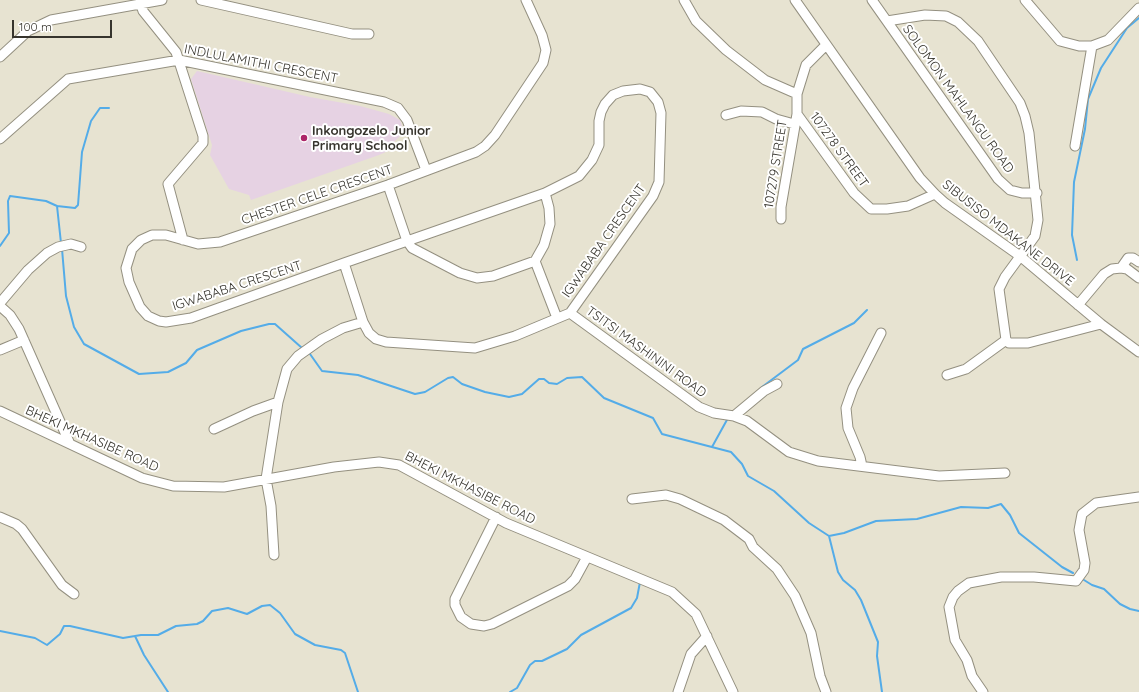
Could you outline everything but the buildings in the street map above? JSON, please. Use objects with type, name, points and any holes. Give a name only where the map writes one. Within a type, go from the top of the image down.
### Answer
[{"type":"street","points":[[0,57],[28,31],[39,24],[125,3],[141,5],[162,0]]},
{"type":"street","points":[[201,0],[352,34],[368,34]]},
{"type":"street","name":"CHESTER CELE CRESCENT","points":[[183,240],[198,244],[220,242],[388,185],[476,152],[485,146],[495,135],[543,63],[546,50],[542,35],[526,0]]},
{"type":"street","points":[[684,0],[696,22],[726,50],[764,80],[797,94]]},
{"type":"street","name":"SIBUSISO MDAKANE DRIVE","points":[[794,0],[920,178],[935,194],[1019,257],[1101,324],[1139,352]]},
{"type":"street","name":"SOLOMON MAHLANGU ROAD","points":[[872,0],[998,179],[1010,190],[1022,193],[1036,193]]},
{"type":"street","points":[[1025,0],[1060,41],[1070,45],[1092,46],[1108,40],[1139,8]]},
{"type":"street","points":[[141,5],[143,11],[171,45],[179,60],[201,126],[203,143],[168,184],[183,240]]},
{"type":"street","points":[[887,21],[925,15],[946,16],[962,24],[972,34],[1023,109],[1029,133],[1036,193],[1037,228],[1035,236],[1000,284],[999,289],[1006,340]]},
{"type":"street","name":"107278 STREET","points":[[826,45],[806,65],[797,94],[797,114],[854,193],[871,209],[887,209],[908,206],[935,194]]},
{"type":"street","points":[[1075,146],[1092,46]]},
{"type":"street","name":"INDLULAMITHI CRESCENT","points":[[0,139],[68,79],[179,60],[388,103],[398,108],[407,120],[426,170]]},
{"type":"street","name":"IGWABABA CRESCENT","points":[[183,240],[166,235],[152,236],[135,244],[129,254],[126,274],[140,307],[148,316],[159,321],[176,321],[191,318],[344,263],[545,194],[579,176],[592,160],[599,145],[599,121],[601,112],[608,100],[623,91],[631,89],[645,90],[655,96],[661,113],[659,182],[653,196],[570,313],[531,331],[493,344],[475,348],[386,342],[376,339],[369,333],[363,322],[344,263]]},
{"type":"street","points":[[726,115],[741,112],[762,112],[776,119],[794,124]]},
{"type":"street","name":"107279 STREET","points":[[781,219],[782,194],[797,114]]},
{"type":"street","points":[[388,185],[407,241],[418,252],[460,272],[477,278],[493,276],[535,261],[544,245],[550,224],[549,208],[545,194]]},
{"type":"street","points":[[0,303],[28,270],[47,253],[58,247],[71,244],[81,247]]},
{"type":"street","points":[[1121,268],[1128,258],[1134,258],[1139,262]]},
{"type":"street","points":[[535,261],[557,318]]},
{"type":"street","points":[[1078,305],[1104,274],[1112,269],[1121,268],[1139,278]]},
{"type":"street","points":[[0,306],[14,320],[70,444]]},
{"type":"street","name":"TSITSI MASHININI ROAD","points":[[570,313],[699,407],[714,413],[734,416],[759,428],[789,452],[818,461],[939,476],[1005,473]]},
{"type":"street","points":[[274,555],[271,506],[266,479],[278,402],[287,369],[295,360],[332,333],[363,322]]},
{"type":"street","points":[[1006,340],[1009,343],[1028,342],[1101,324]]},
{"type":"street","points":[[862,466],[860,457],[848,428],[846,408],[853,388],[881,333]]},
{"type":"street","points":[[0,350],[24,340]]},
{"type":"street","points":[[946,375],[966,369],[1006,340]]},
{"type":"street","points":[[734,416],[764,391],[777,384]]},
{"type":"street","points":[[214,428],[252,411],[278,402]]},
{"type":"street","name":"BHEKI MKHASIBE ROAD","points":[[0,411],[142,478],[159,484],[224,488],[334,467],[378,462],[409,469],[496,517],[672,592],[696,614],[734,692]]},
{"type":"street","points":[[632,499],[666,495],[680,499],[724,520],[749,539],[753,548],[777,569],[795,596],[811,633],[820,676],[826,692]]},
{"type":"street","points":[[983,692],[972,676],[967,660],[956,640],[950,607],[953,596],[969,583],[1001,577],[1034,577],[1076,581],[1084,570],[1085,564],[1079,530],[1082,514],[1090,507],[1103,501],[1139,497]]},
{"type":"street","points":[[0,517],[16,524],[22,529],[62,585],[74,594]]},
{"type":"street","points":[[496,517],[471,563],[454,599],[455,605],[461,617],[470,624],[484,626],[492,624],[568,586],[575,579],[587,557]]},
{"type":"street","points":[[678,692],[691,654],[707,636]]},
{"type":"shaded area","name":"Inkongozelo Junior Primary School","points":[[197,71],[310,97],[360,106],[389,114],[400,120],[404,132],[392,144],[388,151],[379,155],[251,200],[249,195],[229,189],[210,155],[212,145],[191,79]]},
{"type":"waterway","points":[[1077,260],[1072,235],[1074,182],[1085,129],[1088,99],[1101,68],[1127,28],[1139,18]]},
{"type":"waterway","points":[[57,206],[75,208],[78,205],[82,152],[91,121],[100,108],[109,108]]},
{"type":"waterway","points":[[0,246],[9,233],[8,201],[10,196],[46,201],[57,206],[61,243]]},
{"type":"waterway","points":[[62,249],[66,296],[74,327],[84,344],[139,374],[168,372],[186,363],[197,350],[241,331],[269,324],[275,324],[302,348]]},
{"type":"waterway","points":[[762,387],[798,360],[803,349],[854,323],[867,310]]},
{"type":"waterway","points":[[310,354],[322,371],[358,375],[415,394],[425,392],[448,378],[453,377],[462,384],[485,392],[509,397],[522,394],[539,379],[544,379],[549,383],[557,384],[567,378],[582,377],[604,398],[653,418],[662,434],[731,452],[742,464],[748,476],[774,491],[809,523],[829,536],[838,572],[843,580],[855,590],[861,600],[878,642],[877,656],[882,692]]},
{"type":"waterway","points":[[712,447],[728,418]]},
{"type":"waterway","points":[[829,536],[844,533],[876,521],[917,519],[961,507],[988,508],[1001,504],[1010,515],[1019,533],[1062,567],[1073,573]]},
{"type":"waterway","points":[[1084,580],[1092,585],[1104,589],[1120,604],[1130,609],[1139,611]]},
{"type":"waterway","points":[[510,692],[517,688],[530,665],[535,661],[542,661],[567,649],[581,635],[631,608],[637,598],[640,582]]},
{"type":"waterway","points":[[0,631],[35,638],[47,645],[60,634],[64,626],[123,638],[141,635],[158,635],[176,626],[197,624],[203,621],[212,611],[228,608],[247,614],[262,606],[270,605],[280,613],[295,634],[315,645],[341,650],[345,653],[358,692]]},
{"type":"waterway","points":[[135,636],[144,655],[168,692]]},
{"type":"place","name":"Inkongozelo Junior Primary School","points":[[304,138]]}]
